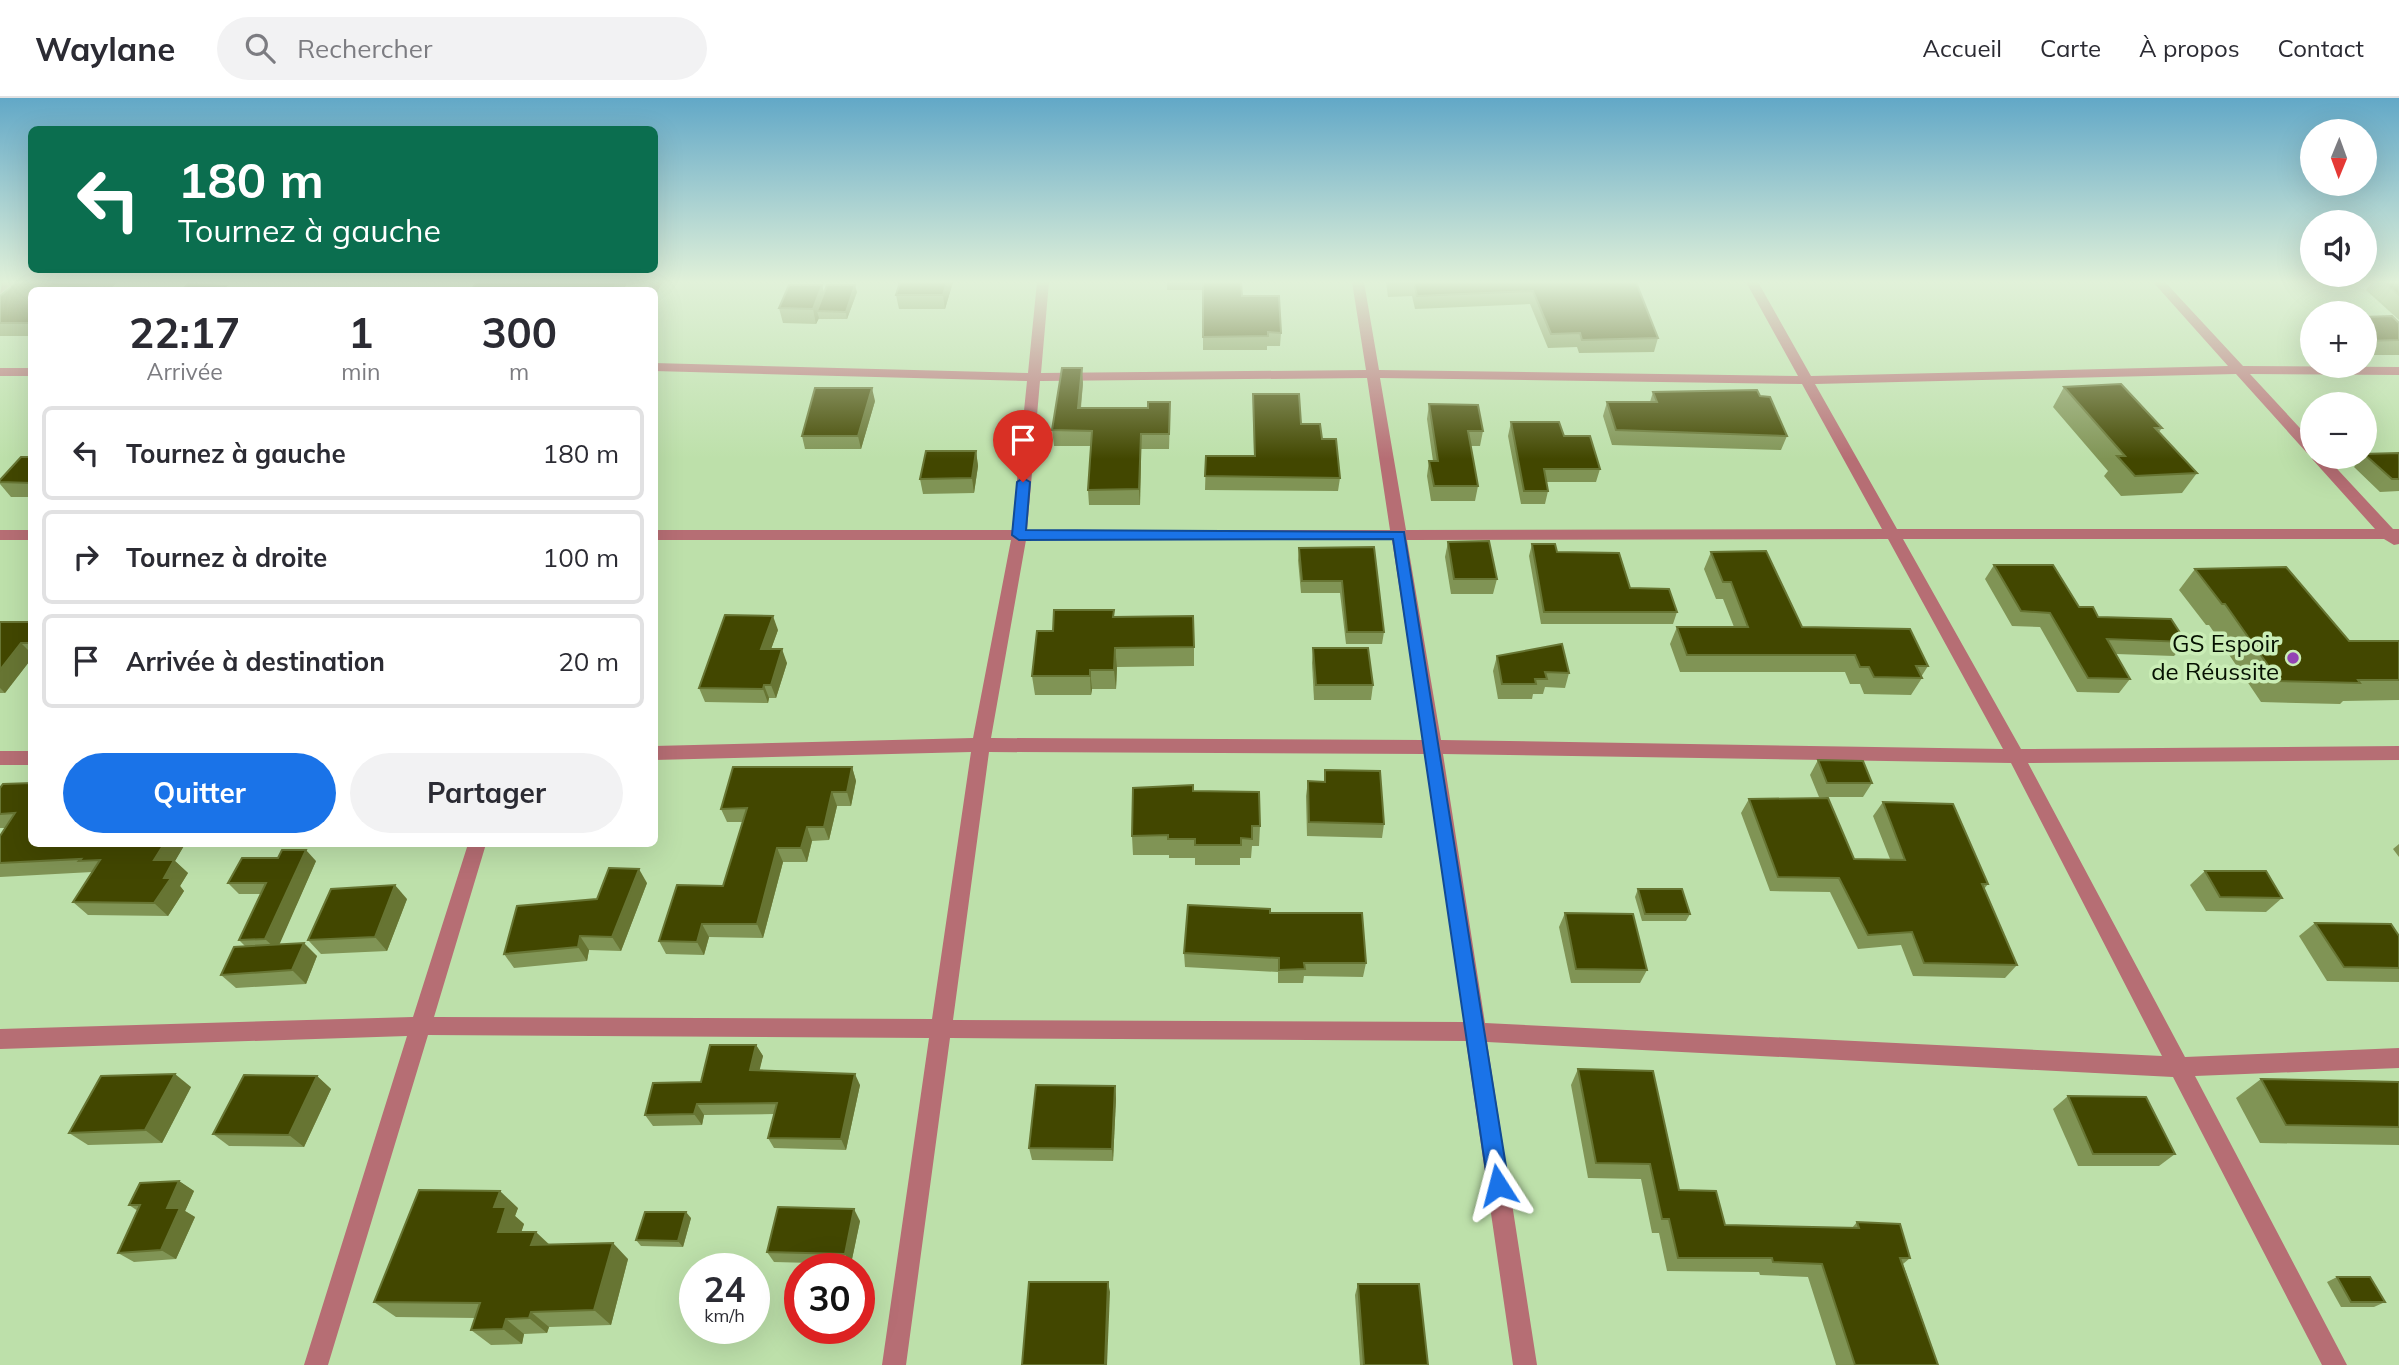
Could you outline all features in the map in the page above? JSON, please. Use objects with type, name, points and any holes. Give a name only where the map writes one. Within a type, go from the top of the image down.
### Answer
[{"type":"street","points":[[894,1365],[939,1028],[981,745],[1019,535],[1036,341]]},
{"type":"street","points":[[1367,341],[1433,747],[1525,1365]]},
{"type":"street","points":[[1784,341],[2016,756],[2334,1365]]},
{"type":"street","points":[[2213,341],[2300,437]]},
{"type":"street","points":[[658,367],[1032,377],[1372,374],[1805,380],[2239,370],[2399,370]]},
{"type":"street","points":[[0,372],[28,372]]},
{"type":"street","points":[[2330,469],[2396,538]]},
{"type":"street","points":[[658,535],[1891,534],[2396,538]]},
{"type":"street","points":[[0,535],[28,535]]},
{"type":"street","points":[[658,753],[981,745],[1433,747],[2016,756],[2399,753]]},
{"type":"street","points":[[0,758],[28,758]]},
{"type":"street","points":[[316,1365],[476,847]]},
{"type":"street","points":[[0,1039],[422,1026],[1475,1032],[2177,1067],[2399,1058]]},
{"type":"building","points":[[1062,368],[1082,368],[1078,408],[1148,408],[1148,402],[1170,402],[1169,434],[1141,434],[1139,489],[1088,490],[1092,431],[1052,430]]},
{"type":"building","points":[[2121,384],[2162,428],[2155,428],[2197,473],[2135,476],[2117,456],[2125,456],[2064,387]]},
{"type":"building","points":[[815,388],[872,388],[858,436],[802,436]]},
{"type":"building","points":[[1757,390],[1760,396],[1770,397],[1787,436],[1616,430],[1607,402],[1657,402],[1653,392]]},
{"type":"building","points":[[1253,394],[1299,394],[1301,424],[1320,424],[1322,439],[1336,439],[1340,478],[1205,476],[1206,456],[1255,456]]},
{"type":"building","points":[[1429,404],[1478,405],[1483,431],[1468,431],[1478,486],[1434,486],[1429,461],[1438,461]]},
{"type":"building","points":[[1511,422],[1559,422],[1564,436],[1590,436],[1600,469],[1544,469],[1548,491],[1524,491]]},
{"type":"building","points":[[926,451],[976,451],[972,478],[920,479]]},
{"type":"building","points":[[2399,453],[2399,479],[2392,479],[2377,466],[2377,454]]},
{"type":"building","points":[[21,457],[28,457],[28,483],[0,480]]},
{"type":"building","points":[[1489,541],[1497,579],[1454,579],[1448,542]]},
{"type":"building","points":[[1532,544],[1555,544],[1557,552],[1619,553],[1630,588],[1669,589],[1677,612],[1544,612]]},
{"type":"building","points":[[1374,547],[1384,632],[1347,632],[1342,581],[1302,581],[1299,548]]},
{"type":"building","points":[[1766,551],[1802,627],[1910,629],[1928,666],[1916,666],[1922,678],[1874,677],[1869,667],[1860,667],[1855,655],[1687,655],[1677,627],[1748,627],[1731,582],[1723,582],[1711,552]]},
{"type":"building","points":[[1994,565],[2053,565],[2079,607],[2093,607],[2098,617],[2171,619],[2186,642],[2107,639],[2130,679],[2088,678],[2050,613],[2021,611]]},
{"type":"building","points":[[2286,567],[2349,641],[2399,641],[2399,680],[2358,680],[2360,683],[2279,681],[2225,604],[2222,604],[2195,569]]},
{"type":"building","points":[[1054,610],[1114,610],[1113,617],[1193,616],[1194,647],[1115,648],[1114,670],[1090,670],[1090,676],[1032,676],[1037,631],[1053,631]]},
{"type":"building","points":[[725,615],[773,616],[761,649],[782,649],[771,685],[764,685],[763,689],[699,688]]},
{"type":"building","points":[[0,622],[28,622],[28,643],[21,643],[0,670]]},
{"type":"building","points":[[1562,644],[1569,673],[1545,672],[1547,679],[1535,679],[1536,684],[1502,684],[1497,656]]},
{"type":"building","points":[[1313,648],[1368,648],[1373,685],[1316,685]]},
{"type":"building","points":[[1818,760],[1863,761],[1872,783],[1827,783]]},
{"type":"building","points":[[733,767],[852,767],[847,792],[832,792],[824,827],[807,827],[801,848],[777,848],[757,924],[702,924],[697,942],[659,941],[677,885],[723,886],[747,808],[721,809]]},
{"type":"building","points":[[1325,770],[1380,771],[1384,824],[1309,822],[1308,781],[1325,782]]},
{"type":"building","points":[[28,783],[28,847],[162,847],[154,860],[174,860],[164,878],[171,878],[154,903],[73,902],[100,860],[0,863],[0,836],[15,813],[0,814],[0,788],[3,784]]},
{"type":"building","points":[[1193,785],[1193,791],[1259,792],[1260,826],[1252,826],[1252,839],[1241,838],[1241,845],[1195,845],[1195,839],[1168,839],[1168,835],[1132,836],[1133,788]]},
{"type":"building","points":[[1828,798],[1854,859],[1905,860],[1883,802],[1953,804],[1988,884],[1982,884],[2017,965],[1924,963],[1912,932],[1868,935],[1839,878],[1778,877],[1749,799]]},
{"type":"building","points":[[282,850],[306,850],[265,939],[239,940],[266,883],[228,883],[242,858],[278,858]]},
{"type":"building","points":[[609,868],[639,869],[612,937],[580,936],[578,947],[504,954],[517,906],[597,899]]},
{"type":"building","points":[[2205,871],[2266,871],[2282,898],[2220,897]]},
{"type":"building","points":[[395,885],[375,937],[308,940],[331,889]]},
{"type":"building","points":[[1638,889],[1682,889],[1690,914],[1645,914]]},
{"type":"building","points":[[1188,905],[1270,909],[1270,913],[1362,913],[1366,963],[1304,963],[1305,969],[1279,970],[1279,958],[1184,953]]},
{"type":"building","points":[[1565,913],[1633,914],[1647,970],[1576,969]]},
{"type":"building","points":[[2315,923],[2391,924],[2399,936],[2399,968],[2344,967]]},
{"type":"building","points":[[304,943],[292,970],[221,975],[234,947]]},
{"type":"building","points":[[710,1045],[756,1045],[750,1070],[855,1074],[841,1139],[768,1138],[777,1103],[697,1104],[694,1114],[645,1115],[653,1083],[701,1082]]},
{"type":"building","points":[[1578,1069],[1653,1071],[1679,1190],[1716,1191],[1725,1225],[1859,1228],[1857,1222],[1900,1224],[1910,1258],[1900,1258],[1938,1365],[1855,1365],[1822,1264],[1773,1262],[1772,1258],[1678,1258],[1669,1219],[1662,1219],[1650,1164],[1596,1163]]},
{"type":"building","points":[[175,1074],[145,1130],[69,1133],[101,1076]]},
{"type":"building","points":[[244,1075],[317,1076],[289,1135],[213,1134]]},
{"type":"building","points":[[2261,1079],[2399,1082],[2399,1127],[2286,1125]]},
{"type":"building","points":[[1036,1085],[1115,1086],[1112,1149],[1029,1148]]},
{"type":"building","points":[[2068,1096],[2146,1097],[2175,1154],[2093,1154]]},
{"type":"building","points":[[179,1181],[167,1208],[180,1208],[161,1250],[118,1253],[140,1205],[129,1205],[140,1183]]},
{"type":"building","points":[[419,1190],[500,1191],[494,1207],[506,1207],[498,1232],[536,1232],[531,1245],[613,1243],[594,1310],[531,1312],[529,1318],[506,1319],[503,1329],[471,1330],[480,1303],[374,1302]]},
{"type":"building","points":[[778,1207],[854,1209],[845,1253],[767,1252]]},
{"type":"building","points":[[645,1212],[686,1212],[678,1241],[636,1240]]},
{"type":"building","points":[[2337,1277],[2370,1277],[2385,1302],[2351,1302]]},
{"type":"building","points":[[1029,1282],[1108,1282],[1105,1365],[1022,1365]]},
{"type":"building","points":[[1358,1284],[1419,1284],[1428,1365],[1364,1365]]},
{"type":"place","name":"GS Espoir de Réussite","points":[[2293,658]]},
{"type":"route","points":[[1023,482],[1019,535],[1399,535],[1498,1185]]}]
